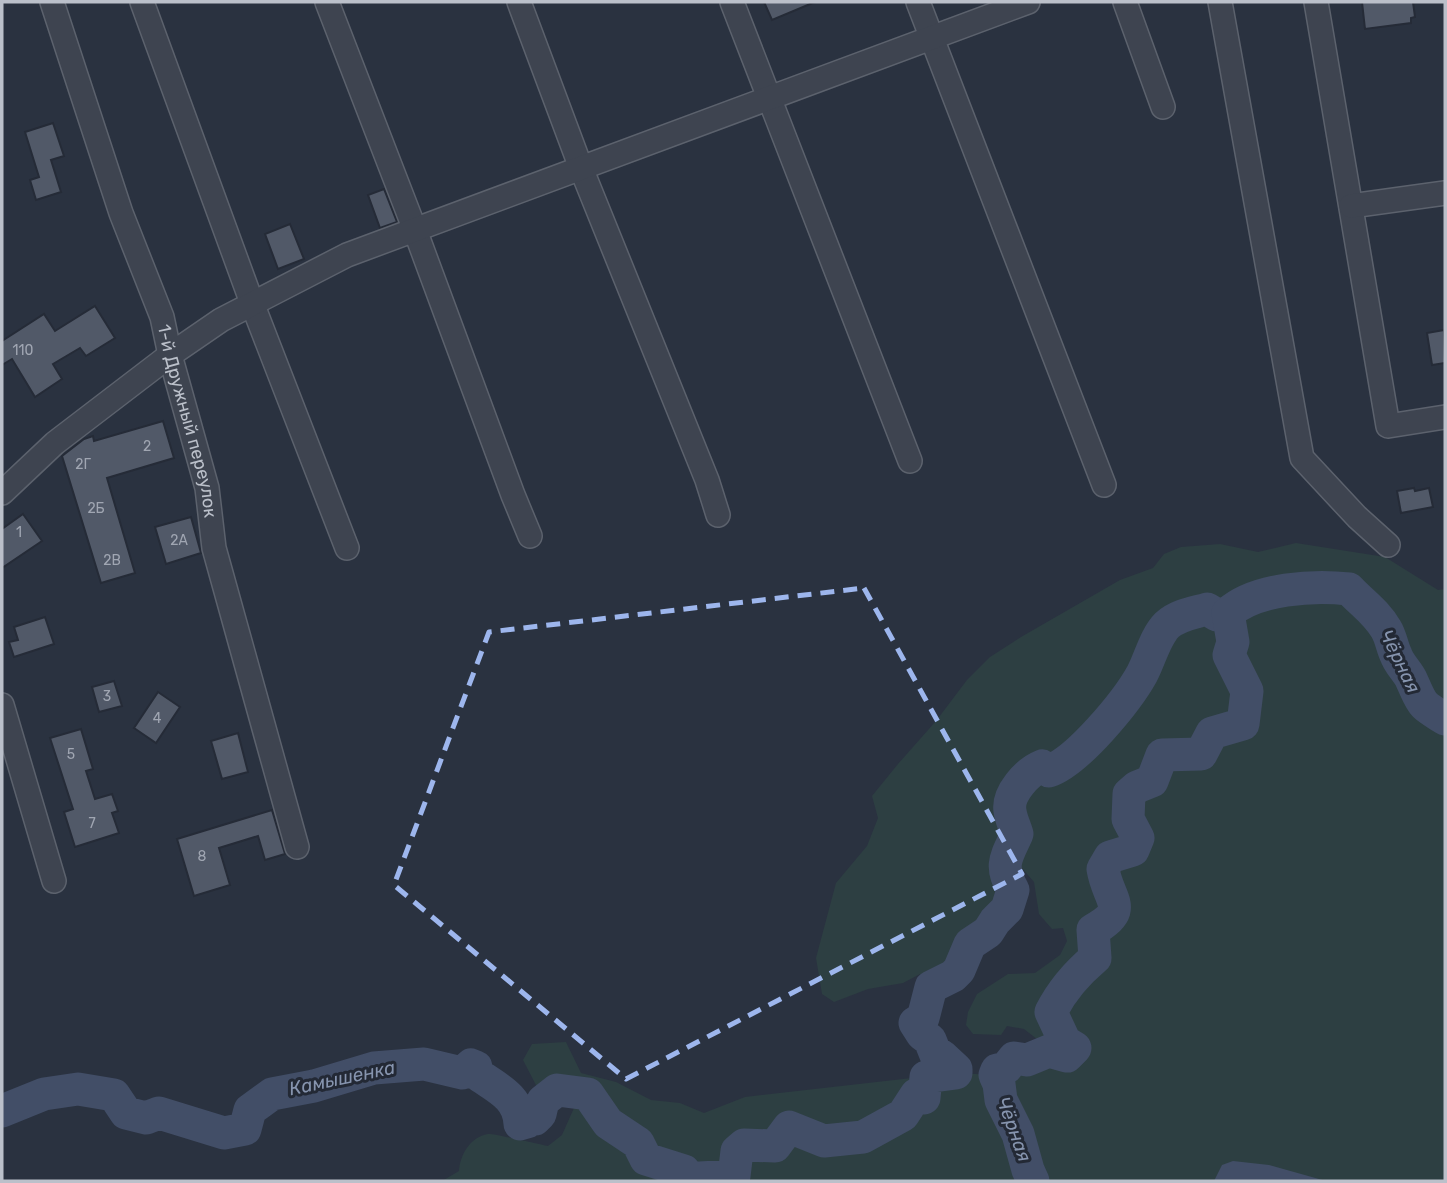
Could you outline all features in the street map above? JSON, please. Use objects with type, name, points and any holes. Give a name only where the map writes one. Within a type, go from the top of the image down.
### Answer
[{"type":"street","name":"1-й Дружный переулок","points":[[52,2],[121,213],[162,317],[207,488],[214,548],[297,847]]},
{"type":"street","points":[[142,2],[252,303],[347,548]]},
{"type":"street","points":[[327,2],[530,536]]},
{"type":"street","points":[[519,2],[581,168],[718,515]]},
{"type":"street","points":[[732,2],[910,461]]},
{"type":"street","points":[[918,2],[1104,485]]},
{"type":"street","points":[[2,493],[55,443],[170,355],[221,320],[347,255],[1028,2]]},
{"type":"street","points":[[1125,2],[1163,107]]},
{"type":"street","points":[[1220,2],[1302,458],[1357,517],[1388,545]]},
{"type":"street","points":[[1316,2],[1388,426],[1445,417]]},
{"type":"street","points":[[1351,206],[1445,192]]},
{"type":"street","points":[[2,705],[54,881]]},
{"type":"highlighted area","points":[[864,588],[1022,874],[626,1079],[394,885],[489,632]]},
{"type":"shaded area","points":[[1296,543],[1385,557],[1438,590],[1445,589],[1445,1181],[442,1181],[459,1171],[467,1148],[482,1136],[491,1134],[548,1146],[562,1135],[574,1108],[557,1090],[537,1087],[523,1060],[532,1044],[566,1042],[581,1073],[616,1082],[651,1100],[680,1103],[704,1113],[745,1097],[956,1073],[994,1075],[997,1070],[1006,1068],[1014,1058],[1027,1060],[1049,1051],[1067,1056],[1074,1048],[1065,1042],[1042,1043],[1024,1029],[1007,1026],[1001,1035],[973,1034],[966,1025],[968,1012],[977,994],[1008,974],[1035,973],[1060,955],[1067,941],[1063,928],[1052,929],[1039,914],[1034,882],[1021,867],[1018,857],[1021,843],[1017,835],[1009,850],[1005,868],[1013,890],[999,919],[985,935],[969,946],[953,976],[920,974],[903,983],[868,989],[834,1002],[822,994],[816,958],[836,883],[867,846],[878,818],[872,796],[967,680],[990,657],[1021,637],[1120,580],[1153,568],[1164,554],[1181,547],[1220,544],[1258,552]]},
{"type":"water","points":[[1233,1161],[1269,1165],[1326,1181],[1214,1181],[1222,1165]]},
{"type":"building","points":[[764,2],[815,2],[772,20]]},
{"type":"building","points":[[1362,2],[1413,2],[1415,17],[1411,18],[1411,23],[1365,29]]},
{"type":"building","points":[[53,123],[64,156],[51,160],[61,192],[36,200],[30,180],[39,177],[25,132]]},
{"type":"building","points":[[384,189],[397,222],[380,228],[368,195]]},
{"type":"building","points":[[290,224],[304,259],[278,269],[265,234]]},
{"type":"building","points":[[95,306],[115,338],[86,356],[80,348],[53,364],[62,379],[35,397],[12,359],[2,365],[2,341],[44,314],[55,331]]},
{"type":"building","points":[[1444,330],[1445,363],[1432,365],[1427,333]]},
{"type":"building","points":[[163,421],[174,458],[107,478],[135,573],[101,583],[62,456],[84,439],[93,436],[94,441]]},
{"type":"building","points":[[1414,488],[1415,491],[1429,488],[1433,507],[1401,513],[1397,491]]},
{"type":"building","points":[[23,514],[42,541],[2,568],[2,529]]},
{"type":"building","points":[[191,517],[201,553],[166,564],[155,527]]},
{"type":"building","points":[[45,617],[54,644],[14,657],[9,642],[18,640],[14,627]]},
{"type":"building","points":[[114,681],[122,706],[99,712],[92,687]]},
{"type":"building","points":[[158,692],[180,707],[156,743],[134,728]]},
{"type":"building","points":[[81,729],[93,769],[86,771],[95,799],[112,794],[118,811],[112,813],[119,833],[75,847],[64,812],[73,809],[50,738]]},
{"type":"building","points":[[238,733],[248,772],[222,779],[211,741]]},
{"type":"building","points":[[272,810],[285,854],[265,860],[258,836],[219,848],[230,885],[194,896],[177,839]]},
{"type":"waterway","name":"Чёрная","points":[[1033,1181],[1018,1134],[1001,1100],[995,1075],[997,1070],[1006,1068],[1014,1058],[1027,1060],[1049,1051],[1067,1056],[1075,1048],[1065,1042],[1051,1012],[1070,983],[1095,958],[1093,930],[1105,923],[1114,910],[1103,869],[1110,857],[1133,850],[1138,838],[1128,819],[1129,794],[1137,787],[1152,781],[1162,755],[1201,754],[1212,733],[1243,724],[1247,691],[1229,655],[1233,642],[1228,613],[1269,593],[1303,588],[1349,589],[1386,629],[1397,658],[1420,699],[1430,710],[1445,719]]},
{"type":"waterway","name":"Камышенка","points":[[2,1111],[44,1094],[78,1089],[114,1095],[126,1113],[146,1118],[159,1113],[224,1133],[245,1129],[250,1110],[272,1094],[314,1086],[374,1068],[424,1064],[462,1073],[471,1065],[476,1067],[477,1074],[511,1100],[516,1107],[520,1124],[527,1122],[529,1118],[535,1119],[540,1114],[543,1101],[557,1090],[588,1094],[608,1123],[638,1143],[646,1159],[684,1171],[683,1179],[734,1176],[737,1151],[744,1145],[775,1146],[789,1127],[824,1141],[863,1137],[903,1115],[916,1095],[924,1098],[926,1077],[956,1073],[956,1069],[942,1056],[936,1055],[930,1040],[915,1023],[923,1018],[931,987],[959,970],[970,944],[988,932],[1007,909],[1013,890],[1005,868],[1017,834],[1010,804],[1019,784],[1042,766],[1049,771],[1061,765],[1101,729],[1135,686],[1167,625],[1181,617],[1207,609],[1217,615],[1228,613]]}]
